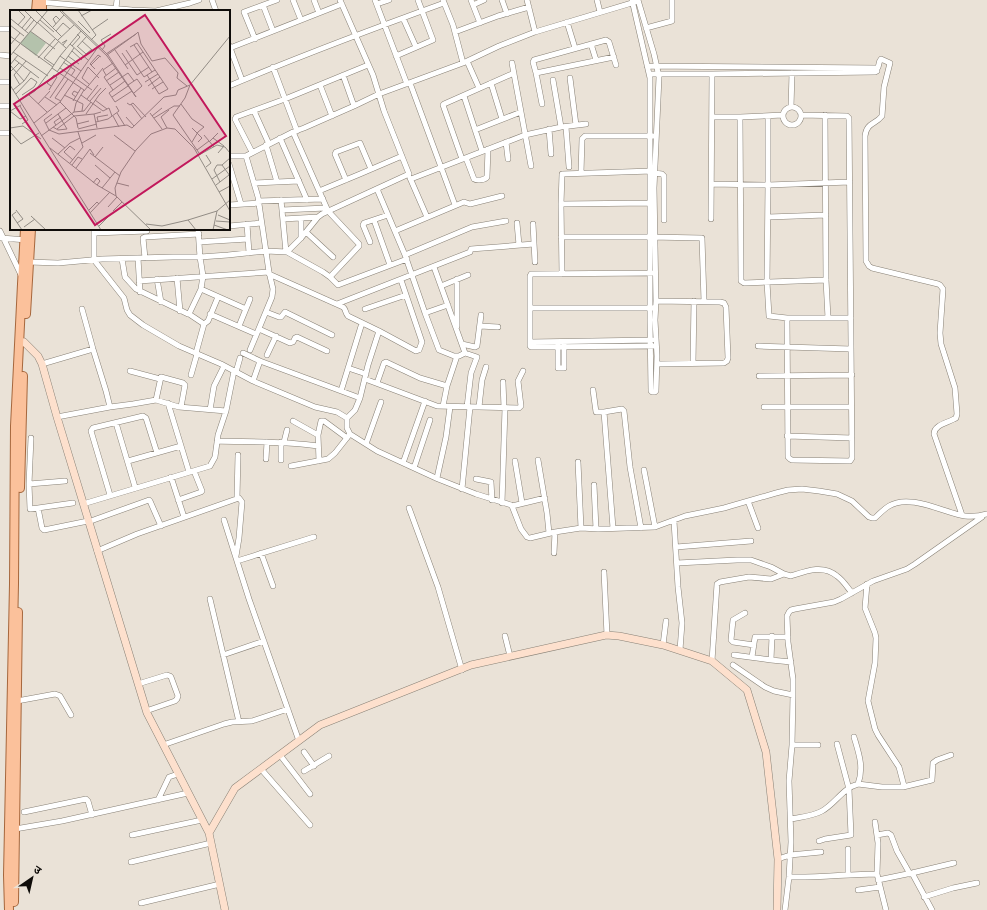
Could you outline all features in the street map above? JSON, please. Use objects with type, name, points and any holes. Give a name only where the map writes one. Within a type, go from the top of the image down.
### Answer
[{"type":"main road","points":[[14,910],[20,461],[24,342],[29,262],[25,230]]},
{"type":"main road","points":[[9,910],[8,875],[14,584],[15,426],[22,278],[27,240],[31,230]]},
{"type":"street","points":[[115,9],[117,0]]},
{"type":"street","points":[[171,0],[174,6]]},
{"type":"street","points":[[40,1],[77,3],[115,9],[156,10],[199,0]]},
{"type":"street","points":[[212,0],[216,10]]},
{"type":"street","points":[[254,39],[244,12],[277,0]]},
{"type":"street","points":[[293,0],[301,20]]},
{"type":"street","points":[[314,0],[319,13]]},
{"type":"street","points":[[389,0],[376,2],[455,205]]},
{"type":"street","points":[[396,56],[433,40],[418,0]]},
{"type":"street","points":[[480,23],[472,2],[484,0]]},
{"type":"street","points":[[502,0],[507,14]]},
{"type":"street","points":[[527,0],[535,32]]},
{"type":"street","points":[[598,0],[600,12]]},
{"type":"street","points":[[230,156],[246,156],[280,138],[379,94],[465,62],[499,46],[535,32],[639,0],[659,77],[657,136],[653,172],[652,203],[652,274],[653,308],[650,340],[651,391],[656,392],[657,364],[653,308],[656,301],[652,274]]},
{"type":"street","points":[[646,28],[672,21],[672,0]]},
{"type":"street","points":[[230,86],[273,67],[385,25],[443,1],[453,25],[465,62],[479,88]]},
{"type":"street","points":[[632,1],[650,74],[650,136],[653,172]]},
{"type":"street","points":[[242,80],[230,47],[319,13],[341,2],[373,75],[384,111],[427,217]]},
{"type":"street","points":[[263,5],[273,31]]},
{"type":"street","points":[[455,32],[529,7]]},
{"type":"street","points":[[403,18],[416,48]]},
{"type":"street","points":[[567,22],[575,48]]},
{"type":"street","points":[[0,29],[10,30]]},
{"type":"street","points":[[542,104],[533,62],[534,60],[608,40],[616,65]]},
{"type":"street","points":[[591,44],[596,60]]},
{"type":"street","points":[[0,55],[10,56]]},
{"type":"street","points":[[536,72],[614,57]]},
{"type":"street","points":[[650,74],[875,72],[877,71],[881,59],[890,63],[884,87],[882,116],[869,126],[865,136],[866,262],[872,268],[938,284],[943,289],[940,333],[941,344],[953,379],[957,414],[954,420],[936,428],[934,434],[962,515]]},
{"type":"street","points":[[230,63],[235,61]]},
{"type":"street","points":[[512,63],[531,166]]},
{"type":"street","points":[[252,152],[235,119],[236,117],[285,99],[368,65]]},
{"type":"street","points":[[647,66],[877,69]]},
{"type":"street","points":[[273,67],[295,132],[327,210],[359,246],[330,277]]},
{"type":"street","points":[[790,67],[791,107]]},
{"type":"street","points":[[488,149],[487,177],[486,179],[476,181],[464,158],[443,107],[444,104],[514,73]]},
{"type":"street","points":[[712,74],[712,219]]},
{"type":"street","points":[[343,75],[354,106]]},
{"type":"street","points":[[570,78],[576,125]]},
{"type":"street","points":[[553,80],[563,127],[569,167]]},
{"type":"street","points":[[491,83],[502,119]]},
{"type":"street","points":[[320,85],[332,116]]},
{"type":"street","points":[[464,96],[482,151]]},
{"type":"street","points":[[791,107],[798,109],[801,115],[798,122],[792,125],[785,122],[783,115],[785,110],[791,107]]},
{"type":"street","points":[[254,110],[268,144],[277,182]]},
{"type":"street","points":[[475,130],[521,112]]},
{"type":"street","points":[[712,117],[783,115]]},
{"type":"street","points":[[787,318],[787,455],[790,459],[848,462],[852,458],[850,118],[847,116],[801,115]]},
{"type":"street","points":[[825,115],[826,280],[828,318]]},
{"type":"street","points":[[768,116],[767,282],[769,316],[787,318],[851,318]]},
{"type":"street","points":[[740,117],[741,281],[744,283],[826,280]]},
{"type":"street","points":[[287,252],[318,217],[327,210],[377,189],[441,168],[525,135],[586,124]]},
{"type":"street","points":[[549,130],[551,154]]},
{"type":"street","points":[[0,132],[10,133]]},
{"type":"street","points":[[581,173],[582,139],[585,136],[657,136]]},
{"type":"street","points":[[280,138],[307,200]]},
{"type":"street","points":[[506,142],[508,159]]},
{"type":"street","points":[[346,180],[335,154],[336,152],[360,143],[371,169]]},
{"type":"street","points":[[246,156],[258,202],[272,286],[272,293],[266,312],[250,350]]},
{"type":"street","points":[[319,191],[402,156]]},
{"type":"street","points":[[230,167],[241,204]]},
{"type":"street","points":[[562,274],[562,174],[653,172],[662,174],[664,176],[664,220]]},
{"type":"street","points":[[254,183],[298,181]]},
{"type":"street","points":[[712,184],[768,185],[850,182]]},
{"type":"street","points":[[377,189],[406,257],[439,350],[457,356],[465,353],[477,357],[471,373],[462,489]]},
{"type":"street","points":[[395,231],[464,202],[470,204],[502,196]]},
{"type":"street","points":[[230,205],[281,200],[323,199]]},
{"type":"street","points":[[281,200],[287,252]]},
{"type":"street","points":[[561,204],[652,203]]},
{"type":"street","points":[[282,210],[327,210]]},
{"type":"street","points":[[370,242],[362,226],[388,215]]},
{"type":"street","points":[[768,217],[826,215]]},
{"type":"street","points":[[283,219],[318,217]]},
{"type":"street","points":[[301,218],[301,238]]},
{"type":"street","points":[[374,220],[390,265]]},
{"type":"street","points":[[29,262],[58,263],[138,258],[200,257],[266,251],[287,252],[314,266],[330,277],[338,285],[390,265],[472,227],[506,221]]},
{"type":"street","points":[[230,226],[261,223]]},
{"type":"street","points":[[517,223],[519,245]]},
{"type":"street","points":[[247,224],[249,252]]},
{"type":"street","points":[[533,224],[535,262]]},
{"type":"street","points":[[0,231],[22,278]]},
{"type":"street","points":[[189,314],[201,289],[203,276],[198,231],[94,231],[94,260],[124,298],[130,315],[143,325],[179,346],[253,381],[310,405],[337,412],[348,418]]},
{"type":"street","points":[[145,258],[144,237],[147,232]]},
{"type":"street","points":[[306,232],[332,257]]},
{"type":"street","points":[[2,238],[27,240]]},
{"type":"street","points":[[562,238],[702,238],[704,301]]},
{"type":"street","points":[[199,242],[248,239]]},
{"type":"street","points":[[337,304],[434,267],[470,252],[471,249],[534,244]]},
{"type":"street","points":[[138,258],[140,292]]},
{"type":"street","points":[[122,259],[125,277],[136,289],[189,314],[204,324]]},
{"type":"street","points":[[434,267],[465,353]]},
{"type":"street","points":[[139,280],[269,273],[345,308],[348,316],[416,351],[419,350],[422,342],[401,280]]},
{"type":"street","points":[[652,274],[531,274],[530,346],[533,348],[656,340]]},
{"type":"street","points":[[441,286],[468,275]]},
{"type":"street","points":[[177,278],[180,311]]},
{"type":"street","points":[[158,279],[161,302]]},
{"type":"street","points":[[457,279],[457,329]]},
{"type":"street","points":[[201,289],[246,309]]},
{"type":"street","points":[[365,309],[406,295]]},
{"type":"street","points":[[191,375],[204,324],[208,321],[218,297]]},
{"type":"street","points":[[239,326],[250,299]]},
{"type":"street","points":[[656,301],[704,301],[724,303],[726,307],[728,358],[724,363],[657,364]]},
{"type":"street","points":[[693,363],[694,301]]},
{"type":"street","points":[[425,313],[448,305]]},
{"type":"street","points":[[530,308],[653,308]]},
{"type":"street","points":[[82,309],[110,407]]},
{"type":"street","points":[[266,312],[279,318],[285,312],[332,335]]},
{"type":"street","points":[[210,314],[239,326],[276,336],[290,343],[297,337],[327,351]]},
{"type":"street","points":[[462,344],[477,346],[481,315]]},
{"type":"street","points":[[341,391],[362,323]]},
{"type":"street","points":[[480,326],[498,327]]},
{"type":"street","points":[[291,466],[332,457],[348,436],[348,418],[355,410],[360,398],[374,344],[379,331]]},
{"type":"street","points":[[267,355],[276,336]]},
{"type":"street","points":[[24,342],[38,356],[42,364],[146,711],[209,833],[225,910]]},
{"type":"street","points":[[599,344],[656,346]]},
{"type":"street","points":[[758,346],[851,349]]},
{"type":"street","points":[[42,364],[93,349]]},
{"type":"street","points":[[83,504],[136,487],[208,467],[216,457],[218,435],[226,411],[235,372],[242,355],[360,398]]},
{"type":"street","points":[[443,406],[447,386],[457,356]]},
{"type":"street","points":[[253,381],[260,361]]},
{"type":"street","points":[[377,383],[384,363],[386,362],[420,378],[447,386]]},
{"type":"street","points":[[210,410],[214,386],[224,366]]},
{"type":"street","points":[[479,407],[482,380],[486,367]]},
{"type":"street","points":[[348,368],[377,383],[437,406],[505,408],[521,407],[518,381],[523,371]]},
{"type":"street","points":[[130,371],[160,379],[161,377],[184,384],[181,407]]},
{"type":"street","points":[[759,376],[852,375]]},
{"type":"street","points":[[156,400],[160,379]]},
{"type":"street","points":[[502,503],[505,408],[503,382]]},
{"type":"street","points":[[593,390],[596,412],[622,409],[624,411],[630,467],[641,528]]},
{"type":"street","points":[[57,417],[156,400],[181,407],[226,411]]},
{"type":"street","points":[[403,463],[425,401]]},
{"type":"street","points":[[366,444],[381,402]]},
{"type":"street","points":[[168,403],[181,446],[202,491],[178,500]]},
{"type":"street","points":[[436,478],[446,437],[450,406]]},
{"type":"street","points":[[764,407],[851,407]]},
{"type":"street","points":[[604,412],[613,528]]},
{"type":"street","points":[[110,495],[91,431],[93,428],[143,416],[146,418],[157,453]]},
{"type":"street","points":[[414,468],[430,420]]},
{"type":"street","points":[[293,421],[318,435]]},
{"type":"street","points":[[319,461],[318,435],[320,422],[322,421],[377,451],[436,478],[492,500],[512,506],[545,498]]},
{"type":"street","points":[[116,423],[136,487]]},
{"type":"street","points":[[280,460],[287,430]]},
{"type":"street","points":[[787,436],[852,438]]},
{"type":"street","points":[[31,438],[29,484],[30,508],[73,503]]},
{"type":"street","points":[[217,441],[283,442],[318,446]]},
{"type":"street","points":[[266,459],[267,442]]},
{"type":"street","points":[[128,461],[181,446]]},
{"type":"street","points":[[237,498],[238,455]]},
{"type":"street","points":[[20,461],[30,460]]},
{"type":"street","points":[[538,460],[552,533],[554,553]]},
{"type":"street","points":[[515,461],[522,503]]},
{"type":"street","points":[[578,462],[581,528]]},
{"type":"street","points":[[644,470],[655,527]]},
{"type":"street","points":[[171,477],[184,517]]},
{"type":"street","points":[[476,479],[491,482],[492,500]]},
{"type":"street","points":[[29,484],[65,481]]},
{"type":"street","points":[[594,485],[596,529]]},
{"type":"street","points":[[512,506],[521,529],[527,537],[530,538],[581,528],[596,529],[655,527],[685,516],[724,508],[782,491],[802,489],[837,494],[852,501],[872,518],[875,518],[888,506],[897,502],[924,504],[965,516],[986,515]]},
{"type":"street","points":[[97,551],[237,498]]},
{"type":"street","points":[[237,498],[242,502],[237,559]]},
{"type":"street","points":[[38,508],[42,528],[44,530],[88,521],[149,500],[161,526]]},
{"type":"street","points":[[748,501],[758,528]]},
{"type":"street","points":[[409,508],[438,587],[462,670]]},
{"type":"street","points":[[785,910],[789,877],[791,831],[789,781],[792,746],[793,695],[793,679],[788,637],[787,616],[789,612],[791,610],[834,602],[867,584],[907,569],[986,515]]},
{"type":"street","points":[[224,520],[249,599],[299,741]]},
{"type":"street","points":[[674,521],[678,588],[682,618],[680,650]]},
{"type":"street","points":[[237,559],[314,537]]},
{"type":"street","points":[[676,547],[751,541]]},
{"type":"street","points":[[261,553],[272,586]]},
{"type":"street","points":[[677,563],[751,560],[791,576],[815,569],[822,569],[831,571],[838,576],[852,593]]},
{"type":"street","points":[[604,572],[607,635]]},
{"type":"street","points":[[712,661],[717,584],[720,582],[749,577],[771,579],[784,574]]},
{"type":"street","points":[[867,584],[865,605],[876,638],[875,663],[868,701],[875,729],[899,767],[904,785],[903,787]]},
{"type":"street","points":[[210,599],[239,722]]},
{"type":"street","points":[[746,613],[733,620],[731,640],[732,642],[754,646]]},
{"type":"street","points":[[663,645],[666,621]]},
{"type":"street","points":[[209,833],[235,788],[320,725],[462,670],[471,665],[607,635],[619,636],[663,645],[712,661],[747,690],[766,752],[778,859],[777,910]]},
{"type":"street","points":[[505,636],[510,656]]},
{"type":"street","points":[[752,658],[756,636],[788,637]]},
{"type":"street","points":[[771,660],[772,636]]},
{"type":"street","points":[[223,655],[264,641]]},
{"type":"street","points":[[734,655],[791,662]]},
{"type":"street","points":[[733,666],[765,687],[774,691],[793,695]]},
{"type":"street","points":[[138,684],[167,675],[171,677],[178,696],[175,701],[146,711]]},
{"type":"street","points":[[17,701],[56,694],[60,696],[71,715]]},
{"type":"street","points":[[163,745],[224,724],[252,721],[288,709]]},
{"type":"street","points":[[854,737],[861,763],[858,784]]},
{"type":"street","points":[[819,841],[851,835],[849,789],[837,744]]},
{"type":"street","points":[[792,746],[818,746]]},
{"type":"street","points":[[304,752],[314,766]]},
{"type":"street","points":[[280,755],[310,794]]},
{"type":"street","points":[[790,819],[816,814],[858,784],[865,786],[903,787],[932,780],[933,762],[951,755]]},
{"type":"street","points":[[304,772],[330,756]]},
{"type":"street","points":[[262,769],[310,825]]},
{"type":"street","points":[[158,800],[169,777],[178,774]]},
{"type":"street","points":[[15,829],[92,815],[188,793]]},
{"type":"street","points":[[24,812],[86,799],[92,815]]},
{"type":"street","points":[[132,835],[202,820]]},
{"type":"street","points":[[875,822],[878,843],[878,877],[886,910]]},
{"type":"street","points":[[877,835],[890,834],[897,851],[932,910]]},
{"type":"street","points":[[131,862],[211,843]]},
{"type":"street","points":[[848,849],[848,874]]},
{"type":"street","points":[[778,859],[790,855],[821,852]]},
{"type":"street","points":[[789,877],[848,874],[878,877],[911,873],[954,864]]},
{"type":"street","points":[[924,897],[953,888],[977,883]]},
{"type":"street","points":[[141,903],[220,884]]},
{"type":"street","points":[[858,890],[880,887]]}]
